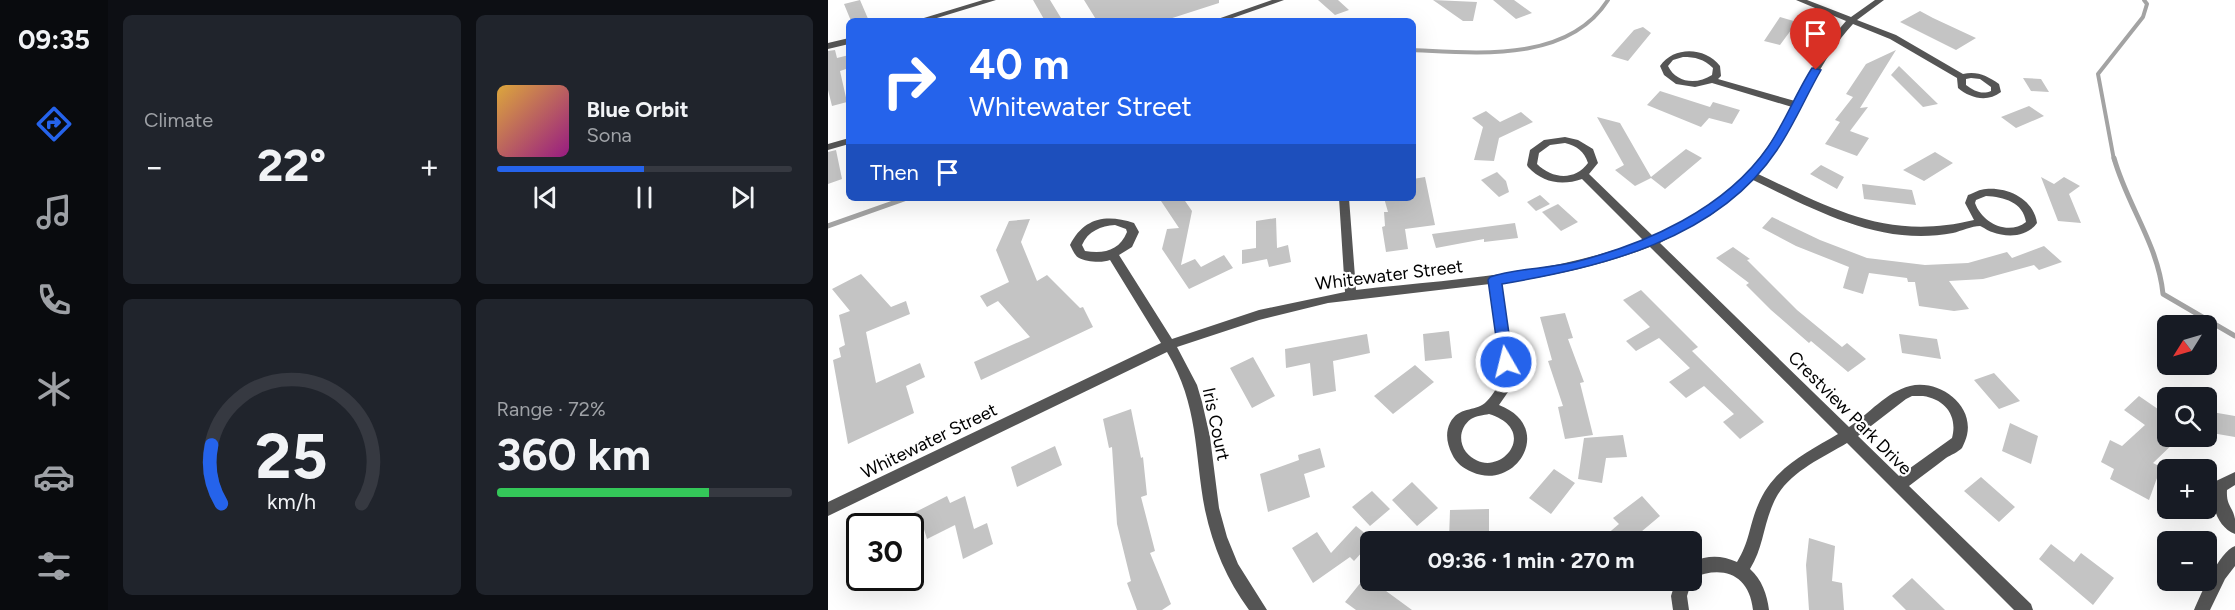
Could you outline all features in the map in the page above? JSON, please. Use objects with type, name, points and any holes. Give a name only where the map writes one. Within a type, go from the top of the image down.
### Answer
[{"type":"street","points":[[929,18],[992,0]]},
{"type":"street","points":[[1225,18],[1280,0]]},
{"type":"street","points":[[1800,0],[1908,44],[1962,77]]},
{"type":"street","name":"Whitewater Street","points":[[828,509],[1168,345],[1258,316],[1351,296],[1495,280],[1573,267],[1652,241],[1713,208],[1751,175],[1773,149],[1825,52],[1851,21],[1880,0]]},
{"type":"street","points":[[828,46],[846,41]]},
{"type":"street","points":[[1712,80],[1718,72],[1717,68],[1704,57],[1689,54],[1675,56],[1664,66],[1668,76],[1682,82],[1698,84],[1712,80],[1797,105]]},
{"type":"street","points":[[828,147],[846,142]]},
{"type":"street","points":[[1547,142],[1575,142],[1583,146],[1592,157],[1593,163],[1584,174],[1565,180],[1544,176],[1532,165],[1534,152],[1547,142]]},
{"type":"street","name":"Crestview Park Drive","points":[[1584,174],[2025,610]]},
{"type":"street","points":[[1751,175],[1839,216],[1884,230],[1928,233],[1962,229],[1982,222],[2002,231],[2021,231],[2032,222],[2032,216],[2029,210],[2014,198],[1985,192],[1977,194],[1970,203],[1975,216],[1982,222]]},
{"type":"street","points":[[1344,201],[1351,296]]},
{"type":"street","points":[[1124,223],[1133,232],[1132,238],[1128,244],[1113,255],[1087,258],[1077,251],[1078,239],[1098,224],[1124,223]]},
{"type":"street","name":"Iris Court","points":[[1113,255],[1125,281],[1146,306],[1190,385],[1199,416],[1215,523],[1226,556],[1242,588],[1259,610]]},
{"type":"street","points":[[1490,408],[1510,415],[1521,433],[1521,443],[1509,462],[1499,467],[1475,468],[1458,456],[1453,438],[1461,420],[1469,413],[1490,408],[1508,382],[1495,280]]},
{"type":"street","points":[[1740,571],[1755,544],[1761,511],[1771,491],[1786,474],[1848,436],[1909,391],[1936,393],[1954,406],[1962,425],[1957,443],[1898,485]]},
{"type":"street","points":[[2235,478],[2227,480],[2218,494],[2225,515],[2235,527]]},
{"type":"street","points":[[2202,610],[2220,574],[2235,553]]},
{"type":"street","points":[[1702,566],[1713,562],[1727,564],[1740,571],[1757,591],[1761,610]]},
{"type":"street","points":[[1681,591],[1681,610]]},
{"type":"building","points":[[860,0],[868,18],[850,18],[844,4]]},
{"type":"building","points":[[1033,0],[1050,0],[1061,18],[1043,18]]},
{"type":"building","points":[[1084,0],[1219,0],[1219,3],[1172,18],[1095,18]]},
{"type":"building","points":[[1318,0],[1338,0],[1349,10],[1335,15]]},
{"type":"building","points":[[1433,0],[1477,2],[1473,21],[1463,21]]},
{"type":"building","points":[[1493,0],[1514,0],[1532,13],[1516,19]]},
{"type":"building","points":[[1920,11],[1976,38],[1956,50],[1900,22]]},
{"type":"building","points":[[1780,17],[1797,22],[1780,45],[1764,41]]},
{"type":"building","points":[[1643,27],[1651,33],[1628,61],[1611,56],[1634,30]]},
{"type":"building","points":[[835,50],[837,58],[846,56],[846,69],[840,71],[846,102],[832,106],[828,90],[828,51]]},
{"type":"building","points":[[1896,50],[1860,108],[1868,107],[1850,131],[1869,138],[1857,156],[1825,144],[1840,122],[1835,120],[1853,97],[1846,94],[1866,64]]},
{"type":"building","points":[[1899,66],[1938,104],[1923,107],[1891,75]]},
{"type":"building","points":[[2023,78],[2041,79],[2049,92],[2031,91]]},
{"type":"building","points":[[1660,91],[1710,107],[1713,102],[1740,110],[1732,124],[1709,118],[1701,127],[1647,105]]},
{"type":"building","points":[[2029,106],[2044,116],[2016,128],[2001,117]]},
{"type":"building","points":[[1486,111],[1500,122],[1521,112],[1533,122],[1499,138],[1494,161],[1474,160],[1483,127],[1472,118]]},
{"type":"building","points":[[1597,117],[1620,123],[1651,177],[1686,149],[1702,158],[1665,189],[1651,178],[1635,186],[1615,170],[1624,165]]},
{"type":"building","points":[[836,150],[842,179],[828,184],[828,152]]},
{"type":"building","points":[[1935,152],[1953,163],[1924,181],[1903,170]]},
{"type":"building","points":[[1821,165],[1844,177],[1837,189],[1810,174]]},
{"type":"building","points":[[1497,172],[1506,181],[1509,192],[1499,197],[1481,180]]},
{"type":"building","points":[[1425,177],[1435,225],[1405,229],[1408,249],[1386,252],[1382,227],[1385,226],[1384,212],[1388,212],[1385,201],[1416,201],[1416,178]]},
{"type":"building","points":[[2041,177],[2054,184],[2064,177],[2080,186],[2069,194],[2081,223],[2058,221]]},
{"type":"building","points":[[1862,184],[1912,190],[1916,205],[1864,199]]},
{"type":"building","points":[[1540,195],[1550,204],[1536,211],[1527,202]]},
{"type":"building","points":[[1161,201],[1185,201],[1192,211],[1181,265],[1195,259],[1201,267],[1224,255],[1233,268],[1189,289],[1162,249],[1167,229],[1179,228]]},
{"type":"building","points":[[1558,204],[1578,222],[1561,231],[1542,212]]},
{"type":"building","points":[[1772,217],[1820,240],[1867,258],[1925,265],[1968,263],[2007,252],[2012,258],[2044,246],[2062,262],[2039,270],[2034,265],[1983,279],[1949,281],[1969,309],[1954,311],[1919,306],[1915,282],[1908,282],[1907,278],[1869,273],[1863,294],[1843,288],[1849,267],[1796,246],[1762,228]]},
{"type":"building","points":[[1276,218],[1277,248],[1288,245],[1291,262],[1269,267],[1267,259],[1242,264],[1242,250],[1256,248],[1256,221]]},
{"type":"building","points":[[1030,219],[1021,242],[1037,281],[1047,275],[1080,308],[1083,307],[1093,327],[981,380],[974,362],[1030,337],[998,301],[987,307],[980,296],[1009,282],[996,250],[1009,221]]},
{"type":"building","points":[[1515,223],[1518,238],[1484,242],[1484,239],[1436,248],[1432,234]]},
{"type":"building","points":[[1733,247],[1750,259],[1747,260],[1797,310],[1842,347],[1847,343],[1866,359],[1848,372],[1811,341],[1809,343],[1746,285],[1749,283],[1716,258]]},
{"type":"building","points":[[861,274],[891,307],[906,301],[910,314],[866,332],[876,383],[920,363],[925,377],[906,386],[914,413],[848,444],[833,360],[841,357],[839,348],[845,345],[839,315],[850,311],[832,289]]},
{"type":"building","points":[[1641,290],[1698,347],[1692,351],[1764,422],[1740,439],[1723,422],[1734,414],[1704,386],[1686,398],[1669,382],[1690,368],[1659,338],[1636,351],[1626,341],[1650,327],[1623,300]]},
{"type":"building","points":[[1565,313],[1573,338],[1568,339],[1584,382],[1580,383],[1593,435],[1565,439],[1558,407],[1563,406],[1548,361],[1552,360],[1540,317]]},
{"type":"building","points":[[1449,331],[1452,358],[1425,361],[1423,334]]},
{"type":"building","points":[[1367,334],[1370,353],[1333,361],[1336,391],[1313,396],[1310,363],[1286,368],[1285,349]]},
{"type":"building","points":[[1899,334],[1937,339],[1941,359],[1902,353]]},
{"type":"building","points":[[1253,357],[1275,396],[1252,408],[1230,368]]},
{"type":"building","points":[[1415,365],[1434,382],[1393,414],[1374,396]]},
{"type":"building","points":[[1994,373],[2020,401],[1999,409],[1974,380]]},
{"type":"building","points":[[2139,396],[2157,408],[2157,447],[2170,447],[2153,463],[2157,465],[2157,478],[2149,500],[2110,479],[2114,469],[2101,462],[2110,440],[2122,446],[2145,425],[2124,410]]},
{"type":"building","points":[[1131,409],[1141,458],[1143,457],[1147,495],[1141,497],[1155,551],[1150,553],[1171,604],[1162,610],[1137,610],[1127,583],[1131,581],[1117,524],[1112,447],[1109,448],[1103,419]]},
{"type":"building","points":[[2217,413],[2235,416],[2235,437],[2217,434]]},
{"type":"building","points":[[2010,423],[2038,436],[2031,464],[2002,451]]},
{"type":"building","points":[[1623,435],[1627,457],[1606,458],[1602,483],[1578,479],[1584,438]]},
{"type":"building","points":[[1055,446],[1062,465],[1017,487],[1011,467]]},
{"type":"building","points":[[1320,448],[1325,467],[1304,474],[1310,497],[1268,512],[1260,474],[1299,460],[1298,455]]},
{"type":"building","points":[[1554,469],[1575,483],[1551,514],[1529,498]]},
{"type":"building","points":[[1981,477],[2015,507],[1999,522],[1964,491]]},
{"type":"building","points":[[1412,482],[1438,508],[1417,526],[1392,500]]},
{"type":"building","points":[[1372,491],[1390,509],[1370,526],[1352,507]]},
{"type":"building","points":[[947,496],[950,503],[965,496],[974,529],[987,523],[993,544],[963,559],[955,525],[927,539],[924,529],[924,513],[914,513]]},
{"type":"building","points":[[1642,496],[1660,516],[1642,531],[1611,531],[1619,524],[1613,518]]},
{"type":"building","points":[[1489,509],[1489,531],[1449,531],[1450,510]]},
{"type":"building","points":[[1356,526],[1362,531],[1360,531],[1360,554],[1354,561],[1350,557],[1313,583],[1292,548],[1317,532],[1331,553]]},
{"type":"building","points":[[1809,538],[1835,546],[1832,581],[1842,583],[1844,610],[1809,610],[1806,565]]},
{"type":"building","points":[[2051,544],[2074,562],[2081,553],[2114,578],[2093,605],[2039,559]]},
{"type":"building","points":[[1912,578],[1945,610],[1906,610],[1892,596]]},
{"type":"building","points":[[1360,583],[1360,591],[1386,591],[1412,610],[1356,610],[1345,602]]},
{"type":"waterway","points":[[1416,50],[1492,52],[1520,50],[1546,44],[1570,35],[1591,20],[1608,0]]},
{"type":"waterway","points":[[2114,160],[2098,74],[2143,17],[2147,4],[2144,0]]},
{"type":"waterway","points":[[2114,158],[2126,192],[2149,241],[2163,294],[2235,336]]},
{"type":"waterway","points":[[828,226],[899,201]]},
{"type":"route","points":[[1506,362],[1495,280],[1573,267],[1615,255],[1652,241],[1713,208],[1751,175],[1773,149],[1816,70]]}]
